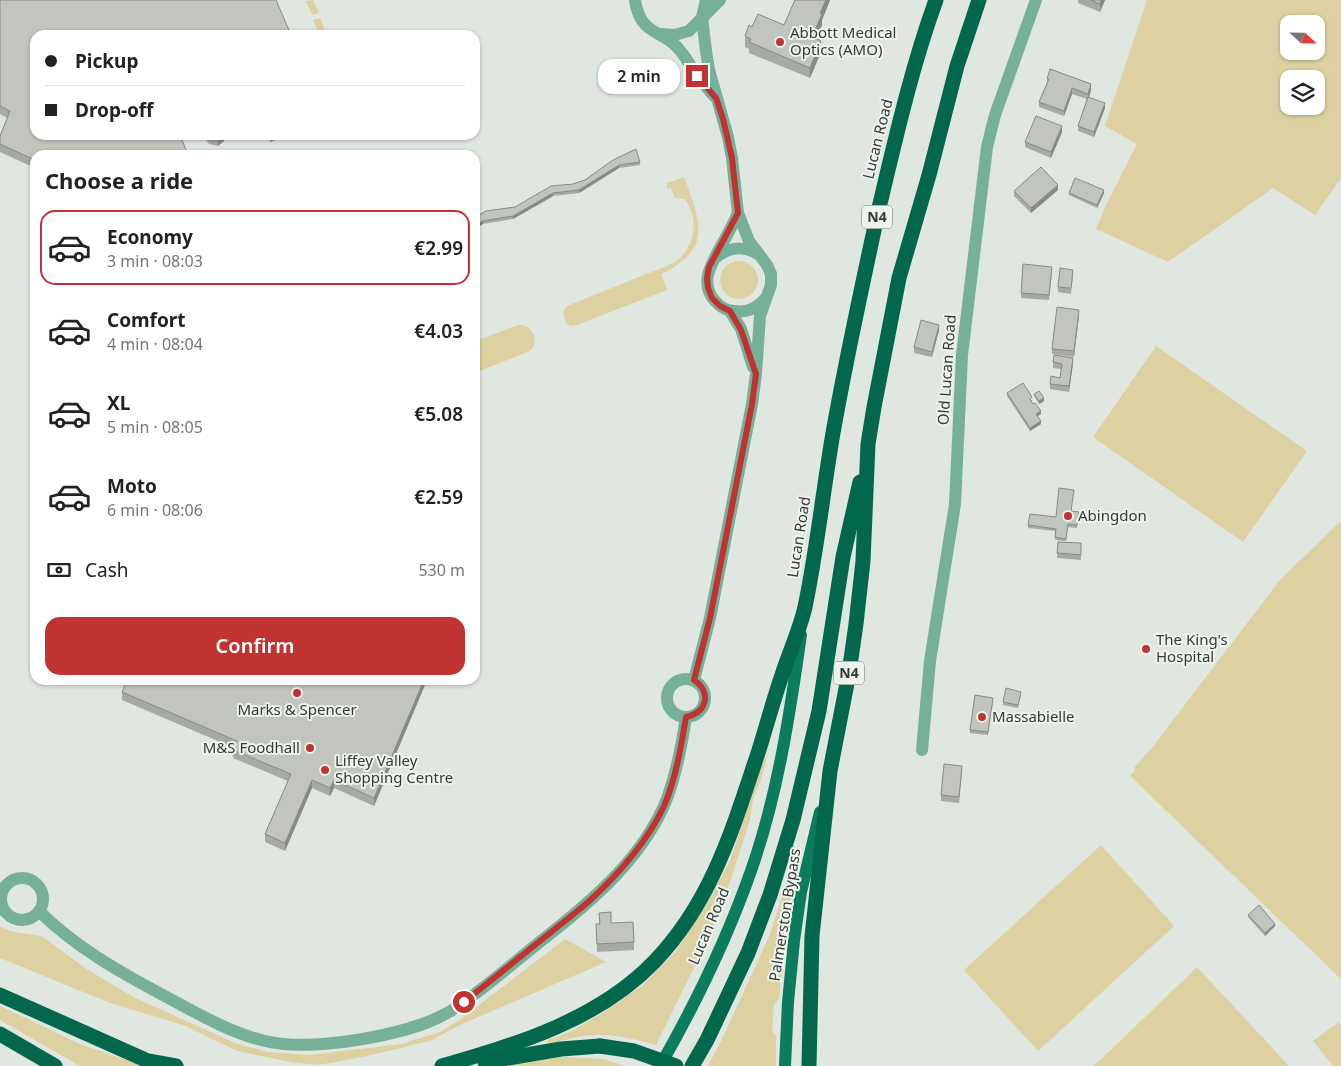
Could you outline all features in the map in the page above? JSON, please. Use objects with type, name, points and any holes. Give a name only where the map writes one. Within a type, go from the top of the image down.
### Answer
[{"type":"highway","name":"Lucan Road","points":[[804,610],[837,409],[856,310],[901,116],[916,61],[936,0]]},
{"type":"highway","name":"N4","points":[[830,771],[858,614],[863,561],[868,444],[881,364],[899,278],[929,175],[954,75],[978,0]]},
{"type":"highway","points":[[692,1066],[707,1040],[748,953],[770,895],[793,820],[819,711],[842,557],[868,444]]},
{"type":"highway","points":[[442,1066],[504,1047],[587,1014],[623,989],[652,964],[680,933],[706,892],[720,862],[745,793],[804,610]]},
{"type":"highway","points":[[809,1066],[812,936],[830,771]]},
{"type":"highway","points":[[0,995],[148,1061],[176,1066]]},
{"type":"highway","points":[[0,1034],[55,1066]]},
{"type":"highway","points":[[461,1066],[561,1049],[600,1046],[634,1051],[676,1066]]},
{"type":"main road","name":"Lucan Road","points":[[660,1066],[708,974],[735,914],[752,867],[778,772],[793,691],[804,610]]},
{"type":"main road","name":"Palmerston Bypass","points":[[785,1066],[788,1002],[801,892],[830,771]]},
{"type":"street","points":[[635,0],[637,11],[642,21],[651,30],[661,34],[674,35],[685,33],[695,26],[720,0]]},
{"type":"street","points":[[694,680],[710,618],[752,404],[760,316],[771,285],[771,274],[767,265],[749,241],[738,213],[728,137],[709,70],[702,17],[706,0]]},
{"type":"street","name":"Old Lucan Road","points":[[922,750],[930,661],[955,504],[962,355],[986,156],[994,115],[1036,0]]},
{"type":"street","points":[[661,34],[684,54],[697,76],[716,98]]},
{"type":"street","points":[[738,213],[709,267],[708,288],[712,298],[720,306],[730,311],[751,310],[767,296]]},
{"type":"street","points":[[715,258],[724,251],[734,248],[744,248],[758,254]]},
{"type":"street","points":[[730,311],[741,330],[756,374]]},
{"type":"street","points":[[685,678],[694,680],[703,689],[705,702],[698,713],[686,717],[680,716],[671,711],[666,695],[675,681],[685,678]]},
{"type":"street","points":[[39,911],[48,920],[107,964],[189,1009],[256,1038],[279,1043],[313,1044],[371,1037],[412,1029],[448,1013],[479,991],[568,920],[604,888],[638,850],[663,807],[681,750],[686,717]]},
{"type":"street","points":[[15,879],[31,880],[39,886],[42,892],[42,905],[39,911],[28,919],[14,918],[4,908],[1,894],[9,882],[15,879]]},
{"type":"shaded area","points":[[313,0],[319,13],[312,15],[306,1]]},
{"type":"shaded area","points":[[1147,0],[1341,0],[1341,178],[1315,215],[1273,188],[1168,262],[1096,229],[1137,144],[1105,126]]},
{"type":"shaded area","points":[[320,18],[325,30],[317,30],[313,20]]},
{"type":"shaded area","points":[[684,177],[695,207],[698,233],[696,244],[689,254],[678,264],[661,274],[667,290],[577,325],[571,326],[567,324],[564,310],[567,306],[674,263],[681,257],[691,242],[694,225],[693,216],[685,199],[675,198],[671,188],[667,189],[667,183]]},
{"type":"shaded area","points":[[739,261],[752,267],[758,280],[752,293],[739,299],[726,293],[720,280],[726,267]]},
{"type":"shaded area","points":[[518,325],[523,325],[533,334],[535,342],[530,351],[480,371],[480,339]]},
{"type":"shaded area","points":[[1156,346],[1307,451],[1243,542],[1093,437]]},
{"type":"shaded area","points":[[1341,521],[1341,979],[1130,776],[1135,770],[1134,768],[1151,749],[1280,580]]},
{"type":"shaded area","points":[[768,754],[753,799],[750,820],[726,894],[706,943],[656,1045],[613,1035],[592,1035],[548,1044],[548,1040],[570,1032],[606,1011],[643,985],[677,950],[706,905],[730,861],[761,766]]},
{"type":"shaded area","points":[[1101,845],[1174,926],[1038,1051],[964,970]]},
{"type":"shaded area","points":[[791,869],[796,871],[787,921],[779,999],[774,1005],[772,1030],[776,1036],[776,1066],[708,1066],[770,934]]},
{"type":"shaded area","points":[[0,926],[10,931],[43,937],[88,970],[133,997],[235,1043],[268,1052],[310,1055],[401,1044],[440,1032],[458,1021],[565,939],[606,962],[460,1025],[430,1041],[363,1057],[318,1065],[290,1062],[237,1051],[183,1025],[110,1003],[0,958]]},
{"type":"shaded area","points":[[1197,967],[1289,1066],[1094,1066]]},
{"type":"shaded area","points":[[0,1006],[80,1044],[143,1066],[80,1066],[0,1020]]},
{"type":"shaded area","points":[[1339,1022],[1341,1025],[1341,1066],[1333,1066],[1313,1041]]},
{"type":"shaded area","points":[[561,1057],[603,1059],[625,1066],[506,1066]]},
{"type":"building","points":[[0,0],[276,0],[289,30],[30,30],[30,140],[182,140],[186,150],[30,150],[30,158],[0,144],[0,136],[10,111],[0,106]]},
{"type":"building","name":"Abbott Medical Optics (AMO)","points":[[795,0],[826,0],[812,37],[821,41],[810,68],[749,42],[751,39],[745,36],[749,25],[752,27],[758,14],[784,25]]},
{"type":"building","points":[[1091,0],[1101,0],[1100,4]]},
{"type":"building","points":[[1050,69],[1091,84],[1088,94],[1072,88],[1064,111],[1039,102],[1049,79],[1047,79]]},
{"type":"building","points":[[1088,97],[1105,103],[1094,132],[1078,126]]},
{"type":"building","points":[[1036,116],[1062,126],[1051,152],[1025,142]]},
{"type":"building","points":[[636,149],[640,162],[619,165],[579,190],[553,193],[513,216],[480,223],[480,214],[486,211],[515,207],[551,186],[573,184],[585,180],[613,160]]},
{"type":"building","points":[[1041,167],[1058,185],[1031,208],[1014,191]]},
{"type":"building","points":[[1075,178],[1104,190],[1097,205],[1069,193]]},
{"type":"building","points":[[1023,264],[1052,267],[1049,295],[1021,293]]},
{"type":"building","points":[[1060,268],[1073,270],[1071,288],[1058,287]]},
{"type":"building","points":[[1057,307],[1079,310],[1074,351],[1052,349]]},
{"type":"building","points":[[921,320],[939,325],[932,352],[914,347]]},
{"type":"building","points":[[1054,355],[1073,358],[1069,386],[1050,384],[1051,376],[1060,378],[1062,364],[1053,362]]},
{"type":"building","points":[[1023,383],[1032,397],[1030,399],[1033,404],[1035,403],[1041,411],[1036,414],[1041,421],[1030,428],[1007,393]]},
{"type":"building","points":[[1039,391],[1044,398],[1039,401],[1034,394]]},
{"type":"building","name":"Abingdon","points":[[1059,488],[1074,490],[1071,511],[1079,512],[1077,525],[1068,524],[1066,539],[1055,537],[1056,529],[1028,525],[1030,514],[1056,517]]},
{"type":"building","points":[[1058,542],[1081,543],[1081,555],[1057,553]]},
{"type":"building","name":"Liffey Valley Shopping Centre","points":[[125,685],[422,685],[374,798],[334,780],[330,788],[312,780],[285,843],[265,834],[291,774],[233,750],[237,741],[122,692]]},
{"type":"building","points":[[1006,688],[1021,692],[1018,705],[1003,702]]},
{"type":"building","name":"Massabielle","points":[[975,695],[993,698],[988,732],[970,730]]},
{"type":"building","points":[[944,764],[962,766],[959,797],[941,795]]},
{"type":"building","points":[[1259,905],[1275,924],[1265,933],[1248,915]]},
{"type":"building","points":[[611,912],[611,923],[633,922],[634,942],[597,944],[596,924],[600,924],[599,913]]},
{"type":"place","name":"Abbott Medical Optics (AMO)","points":[[780,42]]},
{"type":"place","name":"Abingdon","points":[[1068,516]]},
{"type":"place","name":"The King's Hospital","points":[[1146,649]]},
{"type":"place","name":"Marks & Spencer","points":[[297,693]]},
{"type":"place","name":"Massabielle","points":[[982,717]]},
{"type":"place","name":"M&S Foodhall","points":[[310,748]]},
{"type":"place","name":"Liffey Valley Shopping Centre","points":[[325,770]]},
{"type":"route","points":[[464,1002],[568,920],[604,888],[638,850],[669,794],[681,750],[686,717],[698,713],[703,708],[705,702],[703,689],[694,680],[710,618],[752,404],[756,374],[741,330],[730,311],[720,306],[712,298],[708,288],[709,267],[738,213],[732,158],[723,119],[716,98],[697,76]]}]
